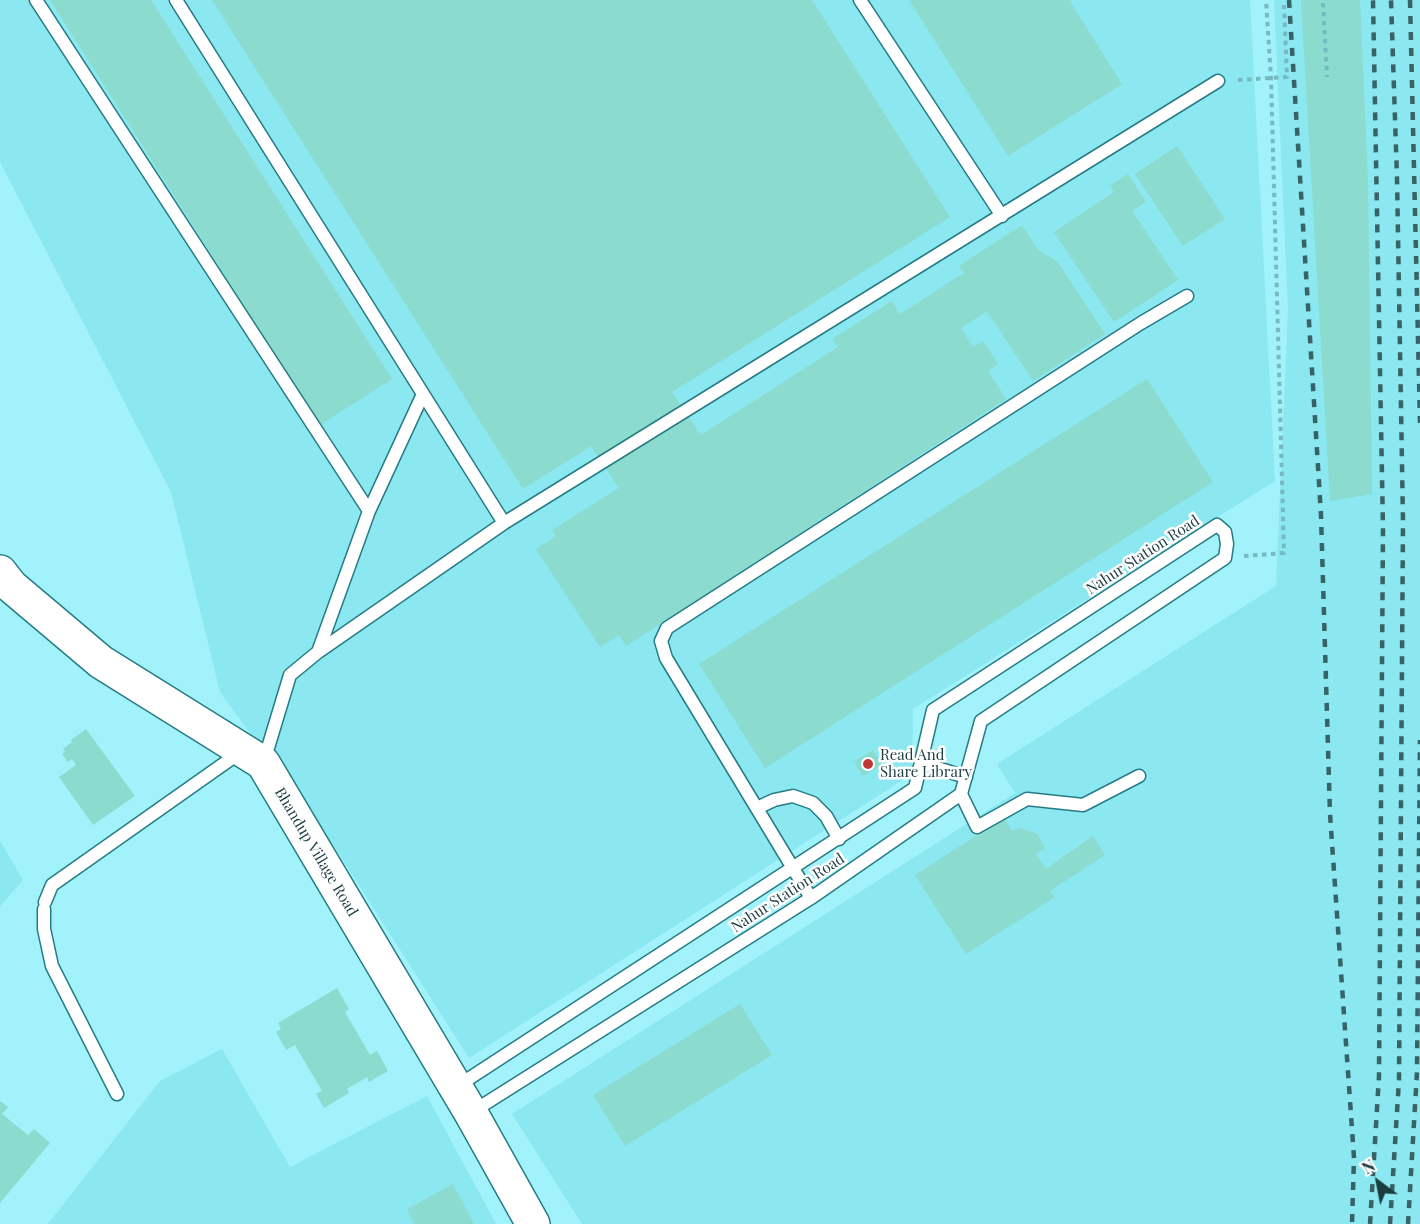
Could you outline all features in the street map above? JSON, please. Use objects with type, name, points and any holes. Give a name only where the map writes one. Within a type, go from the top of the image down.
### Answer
[{"type":"street","name":"Bhandup Village Road","points":[[0,572],[11,586],[101,662],[253,757],[463,1100],[532,1224]]},
{"type":"lane","points":[[36,0],[369,511]]},
{"type":"lane","points":[[176,0],[504,523]]},
{"type":"lane","points":[[860,0],[1002,216]]},
{"type":"lane","points":[[117,1094],[52,966],[44,928],[45,905],[52,885],[253,757],[290,675],[318,652],[504,523],[1218,81]]},
{"type":"lane","points":[[811,898],[666,658],[661,641],[667,628],[1141,323],[1187,296]]},
{"type":"lane","points":[[318,652],[369,511],[423,394]]},
{"type":"lane","name":"Nahur Station Road","points":[[463,1100],[794,868],[915,788],[933,710],[1217,525],[1224,532],[1227,544],[1225,558]]},
{"type":"lane","points":[[1139,776],[1083,805],[1027,799],[977,827],[961,794],[981,721],[1225,558]]},
{"type":"lane","points":[[921,763],[966,777]]},
{"type":"lane","name":"Nahur Station Road","points":[[463,1100],[811,898],[961,794]]},
{"type":"lane","points":[[757,808],[774,800],[794,796],[813,803],[826,816],[839,838]]},
{"type":"path","points":[[1225,558],[1284,553],[1271,78],[1266,0]]},
{"type":"path","points":[[1323,3],[1327,76]]},
{"type":"path","points":[[1218,81],[1287,77],[1284,5]]},
{"type":"shaded area","points":[[0,0],[1250,0],[1275,481],[913,709],[912,774],[469,1058],[339,854],[220,692],[171,492],[0,162]]},
{"type":"shaded area","points":[[1274,0],[1420,0],[1420,1224],[582,1224],[512,1114],[1015,793],[997,764],[1276,586],[1288,310]]},
{"type":"shaded area","points":[[0,841],[23,880],[0,906]]},
{"type":"shaded area","points":[[222,1049],[290,1167],[427,1096],[496,1224],[48,1224],[160,1081]]},
{"type":"building","points":[[50,0],[151,0],[392,379],[320,425]]},
{"type":"building","points":[[212,0],[812,0],[950,217],[672,392],[701,435],[838,347],[832,339],[892,301],[900,314],[964,273],[959,266],[1022,225],[1038,250],[1057,261],[1105,334],[1033,381],[987,311],[961,328],[973,347],[983,341],[998,364],[988,371],[1006,399],[626,646],[619,635],[600,647],[536,549],[556,536],[552,530],[619,488],[591,446],[523,489]]},
{"type":"building","points":[[909,0],[1069,0],[1122,84],[1008,156]]},
{"type":"building","points":[[1301,0],[1360,0],[1368,181],[1372,494],[1330,501]]},
{"type":"building","points":[[1177,146],[1225,219],[1183,246],[1135,174]]},
{"type":"building","points":[[1128,174],[1146,202],[1132,211],[1178,280],[1114,322],[1054,232],[1114,192],[1110,186]]},
{"type":"building","points":[[1147,379],[1213,482],[765,768],[699,664]]},
{"type":"building","points":[[86,729],[135,796],[93,825],[59,777],[76,765],[72,759],[68,762],[62,754],[65,752],[63,749]]},
{"type":"building","name":"Read And Share Library","points":[[873,750],[882,765],[863,776],[854,762]]},
{"type":"building","points":[[1004,818],[1012,831],[1020,828],[1038,834],[1045,848],[1036,854],[1046,869],[1093,836],[1105,855],[1050,891],[1055,897],[966,954],[915,875]]},
{"type":"building","points":[[337,988],[349,1009],[345,1012],[370,1055],[377,1051],[388,1071],[369,1082],[367,1077],[347,1089],[349,1093],[324,1108],[316,1094],[322,1091],[295,1045],[286,1050],[276,1032],[281,1029],[278,1023]]},
{"type":"building","points":[[740,1004],[772,1055],[625,1146],[593,1095]]},
{"type":"building","points":[[0,1101],[8,1107],[2,1114],[28,1135],[34,1129],[50,1143],[0,1203]]},
{"type":"building","points":[[453,1184],[474,1224],[414,1224],[407,1209]]},
{"type":"railway","points":[[1289,0],[1321,515],[1330,814],[1354,1158],[1352,1224]]},
{"type":"railway","points":[[1370,1224],[1379,1076],[1383,529],[1373,0]]},
{"type":"railway","points":[[1390,1224],[1399,1080],[1403,522],[1397,178],[1391,0]]},
{"type":"railway","points":[[1410,0],[1420,423]]},
{"type":"railway","points":[[1408,1224],[1417,1072],[1420,740]]},
{"type":"place","name":"Read And Share Library","points":[[868,764]]}]
